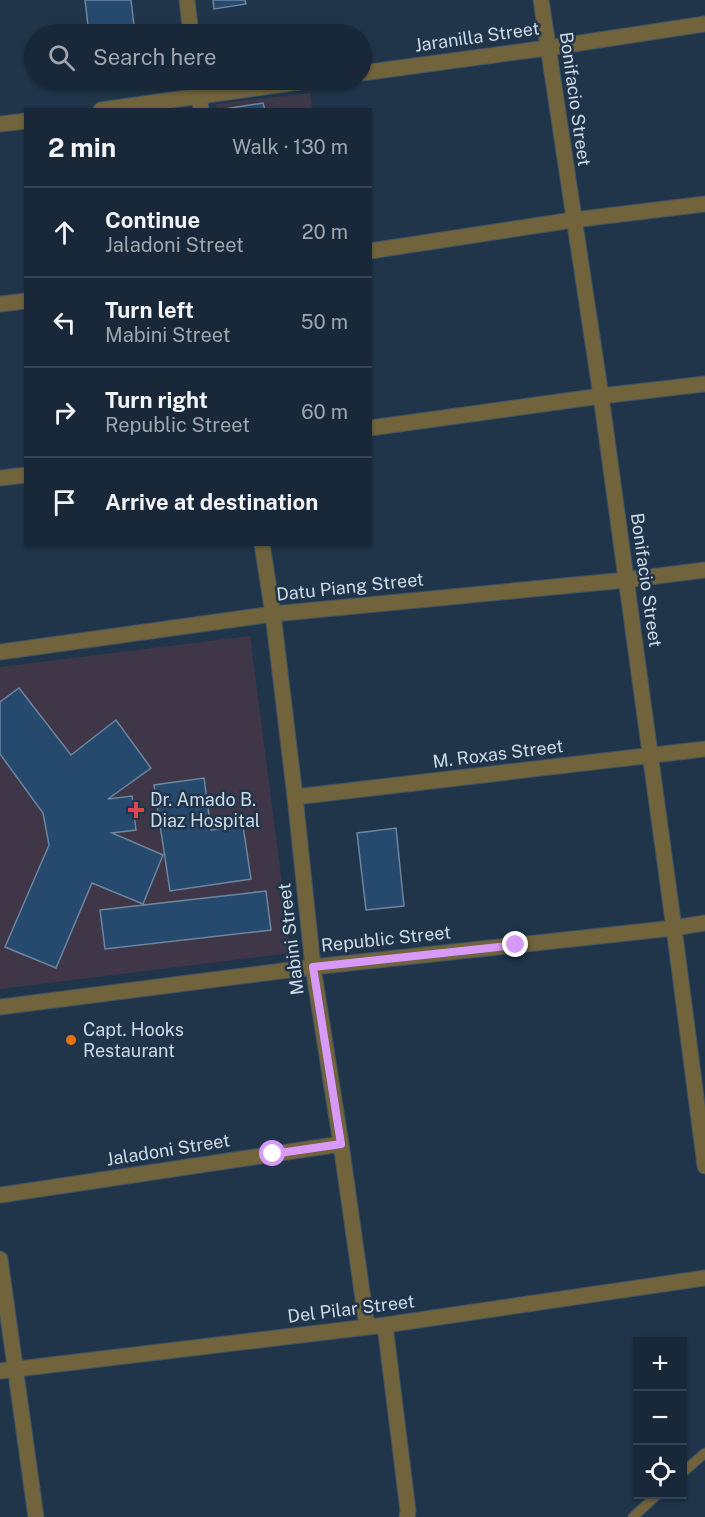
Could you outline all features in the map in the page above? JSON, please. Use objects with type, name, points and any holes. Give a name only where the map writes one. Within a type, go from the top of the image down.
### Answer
[{"type":"street","points":[[187,0],[190,24]]},
{"type":"street","name":"Bonifacio Street","points":[[541,0],[601,396],[705,1167]]},
{"type":"street","name":"Jaranilla Street","points":[[372,72],[705,24]]},
{"type":"street","points":[[114,108],[237,90]]},
{"type":"street","points":[[0,124],[24,121]]},
{"type":"street","points":[[372,251],[573,220],[705,204]]},
{"type":"street","points":[[0,304],[24,301]]},
{"type":"street","points":[[372,428],[705,384]]},
{"type":"street","points":[[0,478],[24,475]]},
{"type":"street","name":"Mabini Street","points":[[262,546],[273,614],[313,967],[367,1327]]},
{"type":"street","name":"Datu Piang Street","points":[[0,652],[273,614],[626,580],[705,570]]},
{"type":"street","name":"M. Roxas Street","points":[[295,797],[705,748]]},
{"type":"street","name":"Republic Street","points":[[0,1007],[313,967],[705,923]]},
{"type":"street","name":"Jaladoni Street","points":[[0,1195],[341,1144]]},
{"type":"street","points":[[0,1259],[7,1370],[36,1517]]},
{"type":"street","name":"Del Pilar Street","points":[[7,1370],[385,1325],[705,1278]]},
{"type":"street","points":[[385,1325],[407,1517]]},
{"type":"lane","points":[[687,1469],[705,1453]]},
{"type":"lane","points":[[633,1517],[653,1499]]},
{"type":"shaded area","points":[[310,93],[312,108],[217,108],[216,104]]},
{"type":"shaded area","name":"Dr. Amado B. Diaz Hospital","points":[[250,636],[291,953],[0,989],[0,667]]},
{"type":"building","points":[[85,0],[131,0],[134,24],[88,24]]},
{"type":"building","points":[[213,0],[245,0],[246,4],[214,9]]},
{"type":"building","points":[[263,103],[264,108],[231,108]]},
{"type":"building","points":[[19,688],[71,755],[116,720],[151,768],[108,799],[132,796],[136,830],[112,833],[163,855],[143,904],[92,883],[56,968],[5,947],[49,845],[43,813],[0,754],[0,702]]},
{"type":"building","points":[[204,778],[211,830],[243,826],[251,879],[170,891],[154,785]]},
{"type":"building","points":[[396,828],[404,906],[366,910],[357,833]]},
{"type":"building","points":[[266,891],[271,930],[105,949],[100,910]]},
{"type":"place","name":"Dr. Amado B. Diaz Hospital","points":[[136,810]]},
{"type":"place","name":"Capt. Hooks Restaurant","points":[[71,1040]]},
{"type":"route","points":[[273,1154],[341,1144],[313,967],[516,945]]}]
